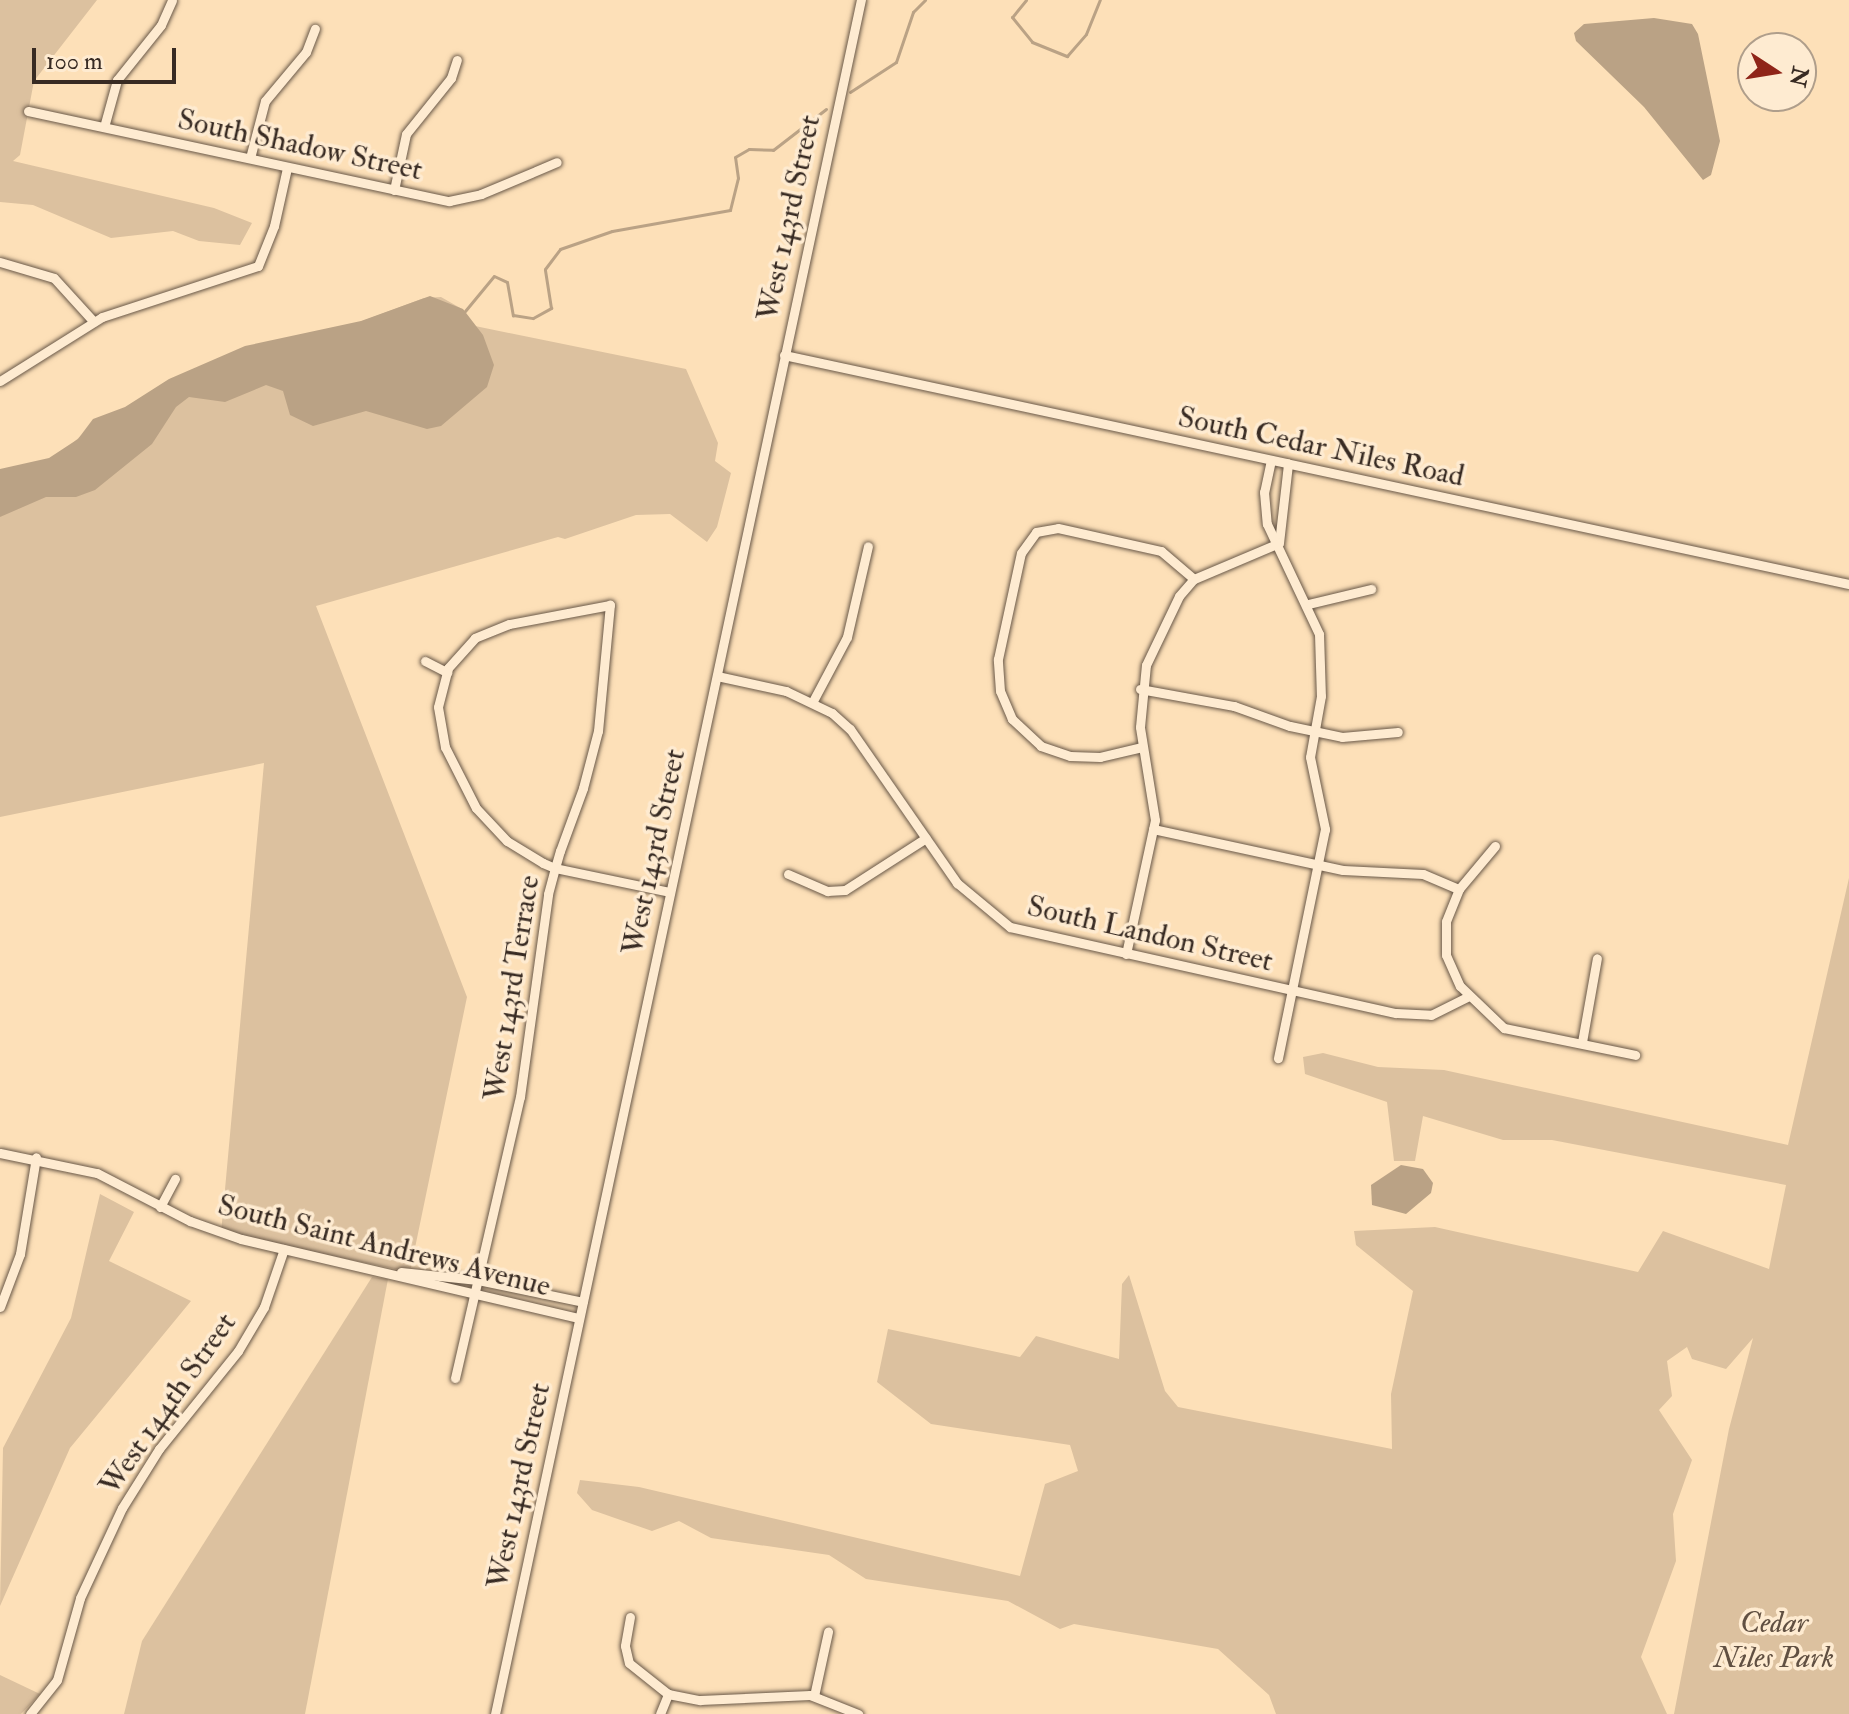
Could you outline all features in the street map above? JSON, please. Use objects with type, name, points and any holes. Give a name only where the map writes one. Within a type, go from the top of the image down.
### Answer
[{"type":"street","points":[[104,127],[117,80],[161,25],[172,0]]},
{"type":"street","name":"West 143rd Street","points":[[495,1714],[861,0]]},
{"type":"street","points":[[250,158],[265,101],[306,52],[315,29]]},
{"type":"street","points":[[394,190],[406,134],[451,78],[457,60]]},
{"type":"street","name":"South Shadow Street","points":[[28,111],[287,168],[460,200],[557,162]]},
{"type":"street","points":[[0,381],[94,322],[258,266],[274,226],[287,168]]},
{"type":"street","points":[[0,262],[54,278],[94,322]]},
{"type":"street","name":"South Cedar Niles Road","points":[[784,355],[1849,584]]},
{"type":"street","points":[[1271,460],[1264,504],[1267,524],[1308,604],[1321,654],[1311,773],[1325,829],[1320,866],[1278,1058]]},
{"type":"street","points":[[1279,543],[1288,464]]},
{"type":"street","points":[[1142,747],[1100,757],[1070,756],[1041,746],[1012,719],[1000,691],[998,659],[1021,553],[1036,532],[1058,528],[1161,551],[1194,579]]},
{"type":"street","points":[[1126,954],[1153,829],[1155,804],[1142,747],[1140,689],[1156,640],[1179,596],[1194,579],[1279,543]]},
{"type":"street","points":[[813,701],[847,637],[868,546]]},
{"type":"street","points":[[1308,604],[1371,589]]},
{"type":"street","name":"West 143rd Terrace","points":[[447,672],[465,647],[496,627],[610,605],[598,731],[555,868],[541,936],[523,1085],[455,1378]]},
{"type":"street","points":[[425,661],[447,672],[438,707],[440,730],[462,786],[507,841],[555,868],[670,892]]},
{"type":"street","name":"South Landon Street","points":[[717,676],[813,701],[850,729],[973,901],[1010,927],[1345,1003],[1422,1016],[1446,1011],[1469,996]]},
{"type":"street","points":[[1140,689],[1234,706],[1314,732],[1342,737],[1398,732]]},
{"type":"street","points":[[1153,829],[1320,866],[1411,872],[1459,889]]},
{"type":"street","points":[[788,874],[827,891],[845,890],[926,838]]},
{"type":"street","points":[[1495,846],[1459,889],[1446,922],[1446,955],[1451,971],[1469,996],[1504,1028],[1635,1055]]},
{"type":"street","points":[[1582,1042],[1597,958]]},
{"type":"street","name":"South Saint Andrews Avenue","points":[[0,1153],[36,1157],[97,1173],[160,1207],[221,1233],[389,1272],[476,1297],[579,1318]]},
{"type":"street","points":[[0,1307],[20,1254],[36,1157]]},
{"type":"street","points":[[160,1207],[175,1179]]},
{"type":"street","name":"West 144th Street","points":[[30,1714],[57,1680],[80,1598],[122,1508],[167,1438],[238,1351],[264,1307],[284,1249]]},
{"type":"street","points":[[389,1272],[478,1280],[583,1302]]},
{"type":"street","points":[[630,1617],[625,1646],[629,1663],[668,1694],[700,1700],[814,1696],[858,1714]]},
{"type":"street","points":[[814,1696],[828,1632]]},
{"type":"street","points":[[660,1714],[668,1694]]},
{"type":"green space","points":[[0,0],[97,0],[34,81],[20,155],[13,161],[214,208],[252,223],[240,245],[199,241],[173,231],[111,238],[33,205],[0,202]]},
{"type":"green space","points":[[441,297],[462,309],[475,326],[686,369],[718,443],[715,461],[731,473],[717,527],[707,542],[670,514],[636,515],[565,539],[558,537],[316,606],[467,997],[410,1272],[221,1233],[264,763],[0,817],[0,473],[50,464],[98,420],[424,298]]},
{"type":"green space","name":"Cedar Niles Park","points":[[1849,878],[1849,1714],[1674,1714],[1729,1429],[1753,1338],[1726,1369],[1692,1359],[1687,1347],[1667,1361],[1672,1396],[1659,1410],[1692,1460],[1673,1514],[1676,1561],[1641,1657],[1667,1714],[1276,1714],[1269,1695],[1218,1649],[1074,1624],[1060,1629],[1008,1601],[866,1579],[829,1555],[711,1538],[679,1521],[652,1531],[592,1510],[577,1493],[580,1480],[639,1487],[1020,1576],[1045,1484],[1078,1471],[1070,1445],[931,1424],[877,1382],[888,1329],[1020,1357],[1036,1336],[1119,1359],[1122,1284],[1129,1275],[1165,1391],[1178,1407],[1392,1449],[1391,1394],[1413,1291],[1356,1245],[1354,1231],[1435,1227],[1638,1272],[1663,1231],[1769,1269],[1786,1185],[1552,1140],[1503,1140],[1423,1116],[1415,1161],[1394,1161],[1387,1102],[1305,1074],[1303,1057],[1323,1053],[1378,1067],[1444,1070],[1788,1145]]},
{"type":"green space","points":[[100,1194],[134,1212],[109,1261],[191,1301],[70,1448],[0,1606],[3,1448],[71,1318]]},
{"type":"green space","points":[[372,1277],[388,1279],[305,1714],[124,1714],[142,1641]]},
{"type":"green space","points":[[0,1675],[40,1694],[21,1714],[0,1714]]},
{"type":"shaded area","points":[[1654,18],[1692,24],[1698,34],[1720,141],[1711,175],[1703,180],[1644,107],[1576,41],[1574,33],[1584,24]]},
{"type":"shaded area","points":[[430,296],[463,309],[483,335],[494,365],[487,387],[441,426],[427,429],[366,411],[313,426],[290,415],[283,391],[266,385],[225,402],[189,397],[176,407],[152,444],[95,490],[76,497],[46,497],[0,517],[0,469],[49,458],[78,439],[93,419],[125,407],[169,379],[245,346],[361,321]]},
{"type":"shaded area","points":[[1401,1165],[1423,1169],[1433,1183],[1431,1193],[1406,1214],[1372,1205],[1371,1185]]},
{"type":"waterway","points":[[850,92],[896,62],[913,12],[925,0]]},
{"type":"waterway","points":[[1026,0],[1012,17],[1032,42],[1067,56],[1086,34],[1100,0]]},
{"type":"waterway","points":[[465,311],[494,276],[507,282],[513,315],[533,318],[551,308],[545,269],[560,249],[612,231],[730,210],[738,178],[735,157],[749,149],[773,150],[826,109]]}]
